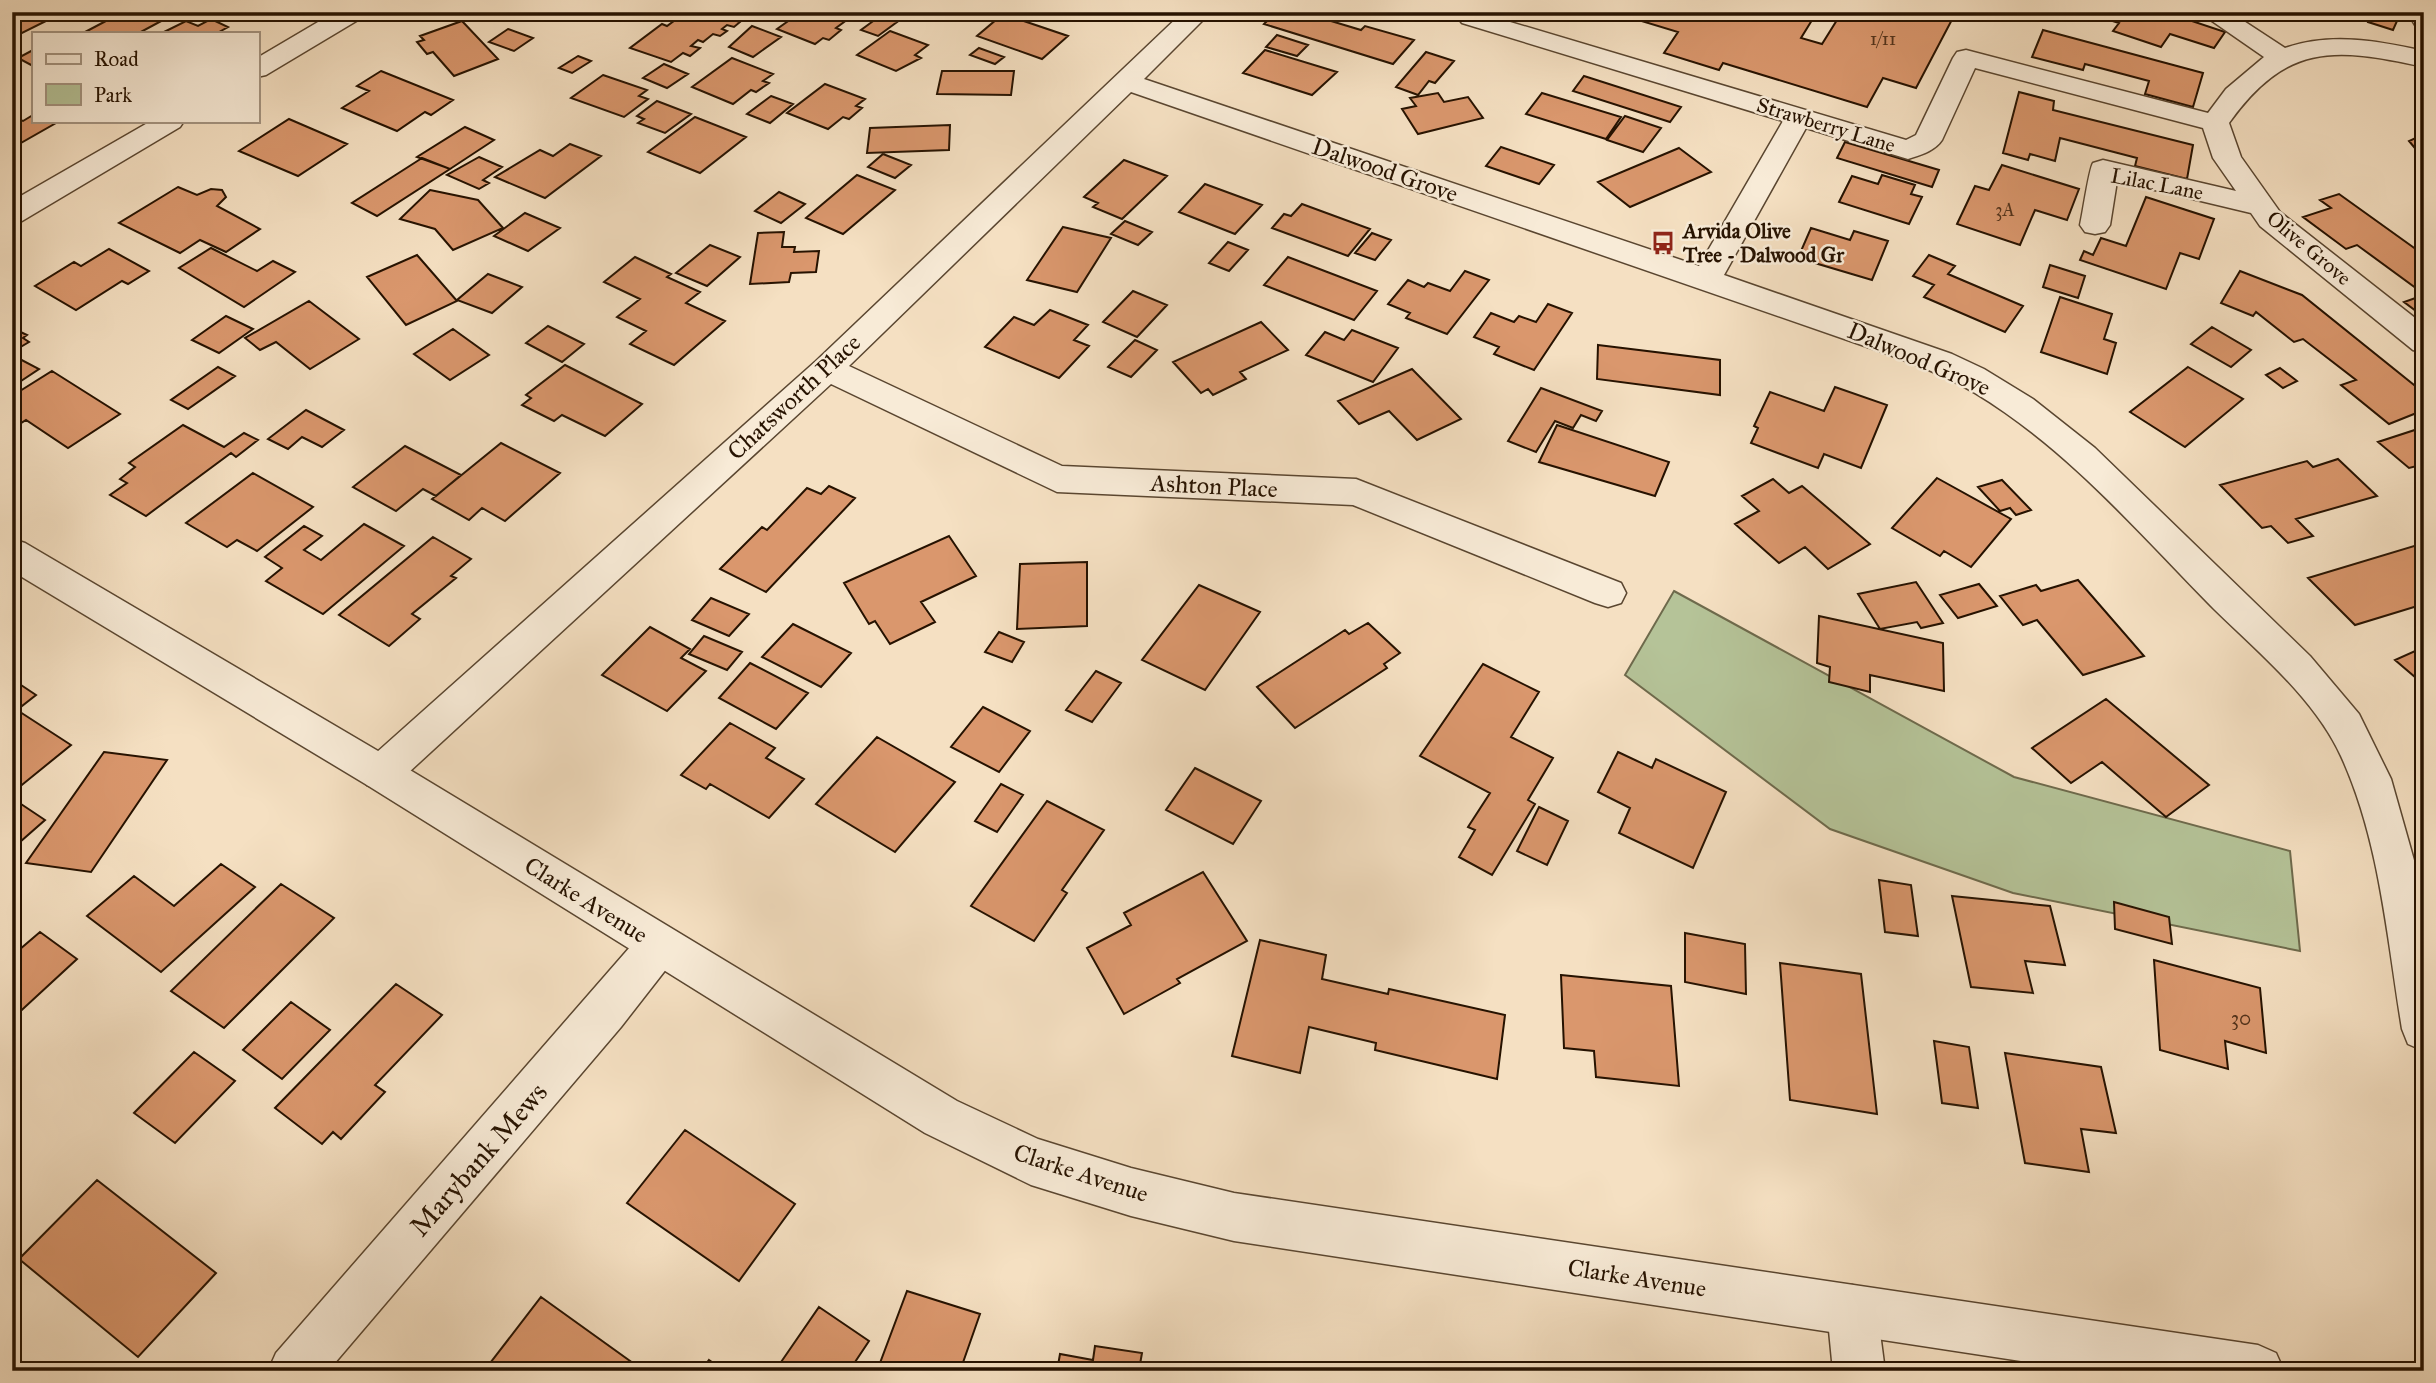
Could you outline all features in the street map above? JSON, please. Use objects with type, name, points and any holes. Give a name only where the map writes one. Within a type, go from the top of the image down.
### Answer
[{"type":"street","name":"Chatsworth Place","points":[[381,773],[827,369],[1198,12]]},
{"type":"street","points":[[2212,12],[2280,56]]},
{"type":"street","points":[[2420,12],[2424,20]]},
{"type":"street","points":[[259,68],[346,14]]},
{"type":"street","name":"Strawberry Lane","points":[[1471,18],[1908,150],[1928,140],[1966,58],[2215,123]]},
{"type":"street","points":[[2215,123],[2228,103],[2256,73],[2280,56],[2339,46],[2423,56]]},
{"type":"street","name":"Dalwood Grove","points":[[1125,81],[1896,346],[1986,384],[2030,412],[2077,449],[2260,630],[2323,697],[2357,745],[2379,800],[2392,855],[2424,1029]]},
{"type":"street","points":[[1706,280],[1799,117]]},
{"type":"street","points":[[12,214],[168,122]]},
{"type":"street","name":"Olive Grove","points":[[2215,123],[2227,158],[2270,219],[2424,342]]},
{"type":"street","name":"Lilac Lane","points":[[2095,225],[2103,190],[2103,169],[2261,206]]},
{"type":"street","name":"Ashton Place","points":[[827,369],[1057,479],[1356,492],[1608,593]]},
{"type":"street","name":"Clarke Avenue","points":[[12,553],[381,773],[942,1117],[1031,1161],[1131,1192],[1234,1217],[2258,1371]]},
{"type":"street","name":"Marybank Mews","points":[[294,1371],[596,1023],[659,945]]},
{"type":"street","points":[[1852,1310],[1858,1371]]},
{"type":"green space","points":[[1674,591],[2014,777],[2290,851],[2300,951],[2013,893],[1830,829],[1625,675]]},
{"type":"building","points":[[12,12],[64,12],[12,38]]},
{"type":"building","points":[[87,12],[178,12],[141,32],[87,31],[106,21]]},
{"type":"building","points":[[655,12],[643,21],[634,18],[629,21],[607,14]]},
{"type":"building","points":[[686,12],[708,12],[740,22],[734,27],[727,25],[722,29],[727,31],[720,36],[713,34],[703,42],[698,40],[691,46],[700,48],[690,56],[683,53],[671,62],[630,48],[662,24],[667,26]]},
{"type":"building","points":[[801,12],[828,12],[848,19],[836,28],[841,30],[829,40],[823,38],[815,44],[777,29]]},
{"type":"building","points":[[1069,12],[1117,12],[1110,21]]},
{"type":"building","points":[[1276,12],[1320,12],[1335,17],[1331,21],[1361,30],[1365,26],[1414,40],[1393,64],[1264,24]]},
{"type":"building","points":[[1612,12],[1817,12],[1801,38],[1822,44],[1842,12],[1956,12],[1916,88],[1883,78],[1867,107],[1723,63],[1719,70],[1664,53],[1678,32]]},
{"type":"building","points":[[2108,12],[2165,12],[2225,32],[2214,48],[2170,34],[2161,47],[2113,31],[2119,23],[2103,18]]},
{"type":"building","points":[[2232,12],[2296,12],[2298,16],[2261,14],[2246,20]]},
{"type":"building","points":[[2326,12],[2401,12],[2393,30],[2368,22],[2369,19],[2329,17]]},
{"type":"building","points":[[1003,14],[1068,36],[1042,59],[977,36]]},
{"type":"building","points":[[880,16],[897,22],[878,36],[861,30]]},
{"type":"building","points":[[211,19],[228,27],[221,31],[224,32],[164,32],[186,21],[198,26]]},
{"type":"building","points":[[462,21],[498,59],[454,76],[433,52],[427,54],[417,42],[424,40],[420,36]]},
{"type":"building","points":[[752,26],[781,37],[753,57],[729,47]]},
{"type":"building","points":[[508,29],[533,38],[514,51],[489,42]]},
{"type":"building","points":[[2043,30],[2203,73],[2193,107],[2145,94],[2149,81],[2085,64],[2083,70],[2032,57]]},
{"type":"building","points":[[890,31],[928,45],[915,55],[921,58],[896,71],[857,55]]},
{"type":"building","points":[[1277,35],[1308,45],[1297,56],[1266,47]]},
{"type":"building","points":[[979,48],[1004,57],[995,64],[970,55]]},
{"type":"building","points":[[1265,50],[1337,72],[1312,95],[1243,73]]},
{"type":"building","points":[[32,51],[32,65],[18,58]]},
{"type":"building","points":[[1426,52],[1454,61],[1435,83],[1429,81],[1418,95],[1396,87]]},
{"type":"building","points":[[578,56],[591,61],[572,73],[559,68]]},
{"type":"building","points":[[732,58],[773,74],[763,81],[769,83],[756,92],[751,90],[733,104],[692,87]]},
{"type":"building","points":[[664,64],[688,74],[667,88],[643,78]]},
{"type":"building","points":[[381,71],[453,100],[431,115],[425,112],[397,131],[342,108],[369,91],[357,86]]},
{"type":"building","points":[[942,71],[1014,71],[1011,95],[937,94]]},
{"type":"building","points":[[603,75],[647,90],[639,96],[648,99],[624,117],[571,98]]},
{"type":"building","points":[[1584,76],[1681,107],[1670,122],[1573,91]]},
{"type":"building","points":[[825,84],[865,99],[856,106],[862,108],[849,119],[843,117],[828,129],[787,113]]},
{"type":"building","points":[[2019,92],[2054,101],[2053,110],[2193,145],[2187,179],[2135,166],[2137,158],[2060,138],[2055,161],[2030,154],[2028,160],[2003,153]]},
{"type":"building","points":[[1438,93],[1444,102],[1468,97],[1483,118],[1418,134],[1402,109],[1416,106],[1410,98]]},
{"type":"building","points":[[1542,93],[1621,117],[1606,139],[1526,114]]},
{"type":"building","points":[[771,96],[793,104],[770,123],[747,114]]},
{"type":"building","points":[[657,101],[691,114],[665,133],[638,123],[644,119],[637,116]]},
{"type":"building","points":[[32,116],[32,122],[56,123],[12,148],[12,117],[23,121]]},
{"type":"building","points":[[1625,116],[1661,128],[1643,152],[1607,140]]},
{"type":"building","points":[[695,117],[746,137],[700,173],[648,152]]},
{"type":"building","points":[[289,119],[347,144],[298,176],[239,151]]},
{"type":"building","points":[[950,125],[949,150],[867,153],[870,128]]},
{"type":"building","points":[[465,127],[494,140],[450,169],[417,157]]},
{"type":"building","points":[[2424,134],[2424,159],[2409,141]]},
{"type":"building","points":[[1845,142],[1939,170],[1932,187],[1837,158]]},
{"type":"building","points":[[570,144],[601,156],[545,198],[495,177],[540,150],[553,156]]},
{"type":"building","points":[[1501,147],[1554,165],[1539,184],[1486,166]]},
{"type":"building","points":[[1679,148],[1711,172],[1630,207],[1598,182]]},
{"type":"building","points":[[883,154],[911,165],[895,178],[868,167]]},
{"type":"building","points":[[479,157],[502,167],[483,180],[489,183],[479,189],[447,175]]},
{"type":"building","points":[[422,158],[450,169],[377,216],[352,203]]},
{"type":"building","points":[[1124,160],[1167,176],[1122,219],[1093,207],[1098,203],[1084,197]]},
{"type":"building","points":[[2002,165],[2079,189],[2067,220],[2035,210],[2020,245],[1957,224],[1975,186],[1989,190]]},
{"type":"building","points":[[857,175],[895,190],[843,234],[806,218]]},
{"type":"building","points":[[1882,175],[1915,185],[1911,194],[1922,197],[1909,224],[1839,202],[1852,176],[1878,184]]},
{"type":"building","points":[[1205,184],[1262,205],[1235,234],[1179,212]]},
{"type":"building","points":[[178,187],[197,195],[211,189],[222,190],[226,197],[217,206],[260,229],[226,252],[200,240],[180,253],[119,223]]},
{"type":"building","points":[[430,190],[478,200],[503,228],[453,250],[435,229],[400,219]]},
{"type":"building","points":[[779,192],[805,204],[781,223],[755,211]]},
{"type":"building","points":[[2339,194],[2424,255],[2424,294],[2357,245],[2346,249],[2303,217],[2331,208],[2320,200]]},
{"type":"building","points":[[2146,197],[2214,219],[2199,259],[2180,253],[2166,289],[2080,260],[2084,251],[2093,255],[2101,238],[2126,246]]},
{"type":"building","points":[[1302,204],[1370,229],[1348,256],[1272,228],[1284,214],[1291,216]]},
{"type":"building","points":[[525,213],[560,228],[528,251],[494,236]]},
{"type":"building","points":[[1125,221],[1152,232],[1138,245],[1111,234]]},
{"type":"building","points":[[1063,227],[1111,238],[1077,292],[1027,280]]},
{"type":"building","points":[[1811,228],[1850,240],[1854,231],[1888,241],[1872,280],[1798,258]]},
{"type":"building","points":[[784,232],[782,247],[795,247],[794,252],[819,251],[816,272],[791,273],[789,282],[750,284],[758,233]]},
{"type":"building","points":[[1372,233],[1391,240],[1375,260],[1355,253]]},
{"type":"building","points":[[1228,242],[1248,250],[1229,271],[1209,263]]},
{"type":"building","points":[[710,245],[740,257],[707,286],[676,273]]},
{"type":"building","points":[[211,248],[257,271],[273,261],[295,272],[244,307],[179,268]]},
{"type":"building","points":[[109,249],[149,271],[128,284],[122,281],[76,310],[35,286],[74,262],[81,266]]},
{"type":"building","points":[[417,255],[457,301],[406,325],[367,277]]},
{"type":"building","points":[[1929,255],[1955,266],[1948,274],[2023,306],[2005,332],[1924,297],[1934,285],[1913,276]]},
{"type":"building","points":[[635,257],[671,274],[667,277],[700,292],[686,303],[725,321],[674,365],[630,344],[646,331],[617,317],[640,299],[604,282]]},
{"type":"building","points":[[1288,257],[1377,291],[1354,320],[1264,285]]},
{"type":"building","points":[[2050,265],[2085,276],[2078,298],[2043,287]]},
{"type":"building","points":[[1465,271],[1489,280],[1447,334],[1406,318],[1410,313],[1388,304],[1408,280],[1424,287],[1428,283],[1450,291]]},
{"type":"building","points":[[2240,271],[2302,295],[2424,393],[2424,410],[2389,424],[2341,385],[2356,380],[2303,339],[2294,342],[2256,312],[2253,316],[2221,303]]},
{"type":"building","points":[[488,274],[522,287],[492,313],[457,300]]},
{"type":"building","points":[[1133,291],[1167,305],[1137,337],[1103,322]]},
{"type":"building","points":[[2424,295],[2424,317],[2404,302]]},
{"type":"building","points":[[2060,297],[2112,314],[2104,339],[2116,343],[2107,374],[2041,352]]},
{"type":"building","points":[[309,301],[359,339],[310,369],[276,342],[260,350],[245,338]]},
{"type":"building","points":[[1548,304],[1572,313],[1534,370],[1494,354],[1499,347],[1474,337],[1491,313],[1514,322],[1519,316],[1536,322]]},
{"type":"building","points":[[1050,310],[1088,325],[1074,340],[1089,346],[1059,378],[985,347],[1014,317],[1034,325]]},
{"type":"building","points":[[226,316],[253,329],[219,353],[192,340]]},
{"type":"building","points":[[1261,322],[1288,350],[1240,372],[1246,379],[1213,395],[1208,389],[1201,393],[1173,362]]},
{"type":"building","points":[[548,326],[584,344],[562,362],[526,343]]},
{"type":"building","points":[[2212,327],[2251,350],[2231,367],[2191,344]]},
{"type":"building","points":[[12,328],[27,335],[23,338],[29,342],[12,352]]},
{"type":"building","points":[[453,329],[489,355],[450,380],[414,354]]},
{"type":"building","points":[[1352,330],[1398,348],[1373,382],[1306,355],[1325,332],[1344,340]]},
{"type":"building","points":[[1135,340],[1157,350],[1131,377],[1108,367]]},
{"type":"building","points":[[1598,345],[1720,360],[1720,395],[1597,379]]},
{"type":"building","points":[[12,357],[39,369],[12,387]]},
{"type":"building","points":[[565,365],[642,404],[605,436],[562,415],[554,421],[522,405],[531,398],[526,395]]},
{"type":"building","points":[[218,367],[235,376],[188,409],[171,400]]},
{"type":"building","points":[[2188,367],[2243,399],[2185,447],[2130,412]]},
{"type":"building","points":[[2280,368],[2297,381],[2283,388],[2266,375]]},
{"type":"building","points":[[1412,369],[1461,419],[1417,440],[1389,411],[1359,424],[1338,401]]},
{"type":"building","points":[[52,371],[120,414],[68,448],[26,420],[12,429],[12,396]]},
{"type":"building","points":[[1835,387],[1887,405],[1861,468],[1824,454],[1818,468],[1751,443],[1758,428],[1754,426],[1770,392],[1824,411]]},
{"type":"building","points":[[1541,388],[1602,411],[1596,421],[1581,415],[1573,428],[1555,421],[1536,452],[1508,441]]},
{"type":"building","points":[[306,410],[344,430],[322,447],[302,437],[288,449],[268,439]]},
{"type":"building","points":[[183,425],[224,447],[244,433],[258,440],[236,457],[231,453],[146,516],[110,495],[127,483],[120,479],[135,467],[129,463]]},
{"type":"building","points":[[1557,425],[1669,462],[1655,496],[1539,462]]},
{"type":"building","points":[[2424,427],[2424,467],[2421,465],[2409,468],[2378,442]]},
{"type":"building","points":[[501,443],[560,473],[505,521],[482,508],[469,520],[432,499]]},
{"type":"building","points":[[405,446],[461,475],[436,496],[423,489],[396,511],[353,487]]},
{"type":"building","points":[[2338,459],[2377,496],[2296,519],[2313,536],[2288,543],[2271,526],[2262,528],[2220,485],[2307,461],[2313,467]]},
{"type":"building","points":[[253,473],[313,507],[257,551],[237,540],[227,547],[186,523]]},
{"type":"building","points":[[1937,478],[2011,519],[1971,567],[1944,551],[1940,556],[1892,528]]},
{"type":"building","points":[[1773,479],[1789,493],[1802,486],[1870,544],[1828,569],[1805,547],[1779,563],[1735,524],[1759,511],[1742,496]]},
{"type":"building","points":[[2002,480],[2031,510],[2016,515],[2010,508],[2000,511],[1978,487]]},
{"type":"building","points":[[829,486],[855,498],[766,592],[720,569],[762,527],[767,530],[807,488],[821,494]]},
{"type":"building","points":[[364,524],[404,546],[323,614],[266,581],[282,568],[265,557],[304,526],[322,536],[304,550],[321,560]]},
{"type":"building","points":[[949,536],[976,576],[921,602],[935,622],[890,644],[875,621],[869,624],[844,583]]},
{"type":"building","points":[[433,537],[471,559],[451,576],[456,578],[412,614],[420,619],[389,646],[339,615]]},
{"type":"building","points":[[2424,543],[2424,604],[2355,625],[2308,578]]},
{"type":"building","points":[[1087,562],[1087,626],[1017,629],[1020,564]]},
{"type":"building","points":[[2078,580],[2144,656],[2083,675],[2037,620],[2023,625],[2000,596],[2036,585],[2041,591]]},
{"type":"building","points":[[1916,582],[1943,623],[1921,628],[1917,622],[1880,629],[1858,594]]},
{"type":"building","points":[[1979,584],[1997,606],[1958,618],[1940,595]]},
{"type":"building","points":[[1199,585],[1260,612],[1205,690],[1142,660]]},
{"type":"building","points":[[711,598],[749,614],[729,636],[692,620]]},
{"type":"building","points":[[1819,616],[1943,643],[1944,691],[1870,675],[1870,692],[1829,682],[1830,667],[1817,663]]},
{"type":"building","points":[[1368,623],[1400,653],[1384,664],[1387,668],[1295,728],[1257,687],[1345,630],[1349,634]]},
{"type":"building","points":[[793,624],[851,653],[821,687],[762,657]]},
{"type":"building","points":[[650,627],[690,649],[681,658],[706,671],[667,711],[602,675]]},
{"type":"building","points":[[999,632],[1024,642],[1012,662],[985,652]]},
{"type":"building","points":[[704,636],[742,652],[727,670],[689,654]]},
{"type":"building","points":[[2424,647],[2424,682],[2422,683],[2395,660]]},
{"type":"building","points":[[750,663],[808,693],[776,729],[719,698]]},
{"type":"building","points":[[1483,664],[1539,692],[1511,737],[1553,758],[1528,800],[1535,804],[1492,875],[1459,857],[1475,830],[1468,827],[1490,793],[1420,756]]},
{"type":"building","points":[[1096,671],[1121,683],[1092,722],[1066,710]]},
{"type":"building","points":[[12,679],[36,695],[17,710],[71,745],[12,793]]},
{"type":"building","points":[[2106,699],[2209,785],[2166,817],[2102,762],[2071,783],[2032,748]]},
{"type":"building","points":[[983,707],[1030,731],[999,772],[951,747]]},
{"type":"building","points":[[730,723],[775,748],[766,758],[804,779],[769,818],[710,784],[706,789],[681,775]]},
{"type":"building","points":[[877,737],[955,782],[895,852],[816,804]]},
{"type":"building","points":[[104,752],[167,760],[91,872],[26,863]]},
{"type":"building","points":[[1618,752],[1652,768],[1656,759],[1726,792],[1693,868],[1619,833],[1630,808],[1598,792]]},
{"type":"building","points":[[1195,768],[1261,801],[1233,844],[1166,810]]},
{"type":"building","points":[[1001,784],[1023,795],[997,832],[975,821]]},
{"type":"building","points":[[1047,801],[1104,830],[1062,890],[1067,893],[1034,941],[971,906]]},
{"type":"building","points":[[21,804],[45,820],[12,849],[12,812]]},
{"type":"building","points":[[1539,807],[1568,821],[1547,865],[1517,851]]},
{"type":"building","points":[[221,864],[255,887],[161,972],[87,916],[134,876],[174,906]]},
{"type":"building","points":[[1203,872],[1247,941],[1177,979],[1180,983],[1124,1014],[1087,948],[1131,925],[1124,913]]},
{"type":"building","points":[[1879,880],[1911,885],[1918,936],[1885,932]]},
{"type":"building","points":[[281,884],[334,918],[224,1028],[171,991]]},
{"type":"building","points":[[1952,896],[2050,906],[2065,965],[2025,961],[2033,993],[1971,987]]},
{"type":"building","points":[[2114,902],[2169,917],[2172,944],[2115,929]]},
{"type":"building","points":[[40,932],[77,959],[12,1019],[12,956]]},
{"type":"building","points":[[1685,933],[1745,944],[1746,994],[1685,982]]},
{"type":"building","points":[[1260,940],[1326,955],[1322,979],[1388,994],[1389,989],[1505,1015],[1497,1079],[1375,1050],[1376,1043],[1309,1027],[1300,1073],[1232,1056]]},
{"type":"building","points":[[2154,960],[2260,988],[2266,1053],[2225,1041],[2228,1069],[2160,1050]]},
{"type":"building","points":[[1780,963],[1861,974],[1877,1114],[1790,1100]]},
{"type":"building","points":[[1561,975],[1671,986],[1679,1086],[1596,1077],[1594,1051],[1564,1048]]},
{"type":"building","points":[[396,984],[442,1015],[375,1085],[385,1092],[341,1139],[333,1132],[322,1144],[275,1108]]},
{"type":"building","points":[[291,1002],[330,1030],[282,1079],[243,1050]]},
{"type":"building","points":[[1934,1041],[1969,1047],[1978,1108],[1942,1103]]},
{"type":"building","points":[[194,1052],[235,1081],[175,1143],[134,1113]]},
{"type":"building","points":[[2005,1053],[2101,1067],[2116,1133],[2081,1129],[2089,1172],[2025,1163]]},
{"type":"building","points":[[685,1130],[795,1204],[739,1281],[627,1203]]},
{"type":"building","points":[[97,1180],[216,1273],[138,1357],[19,1259]]},
{"type":"building","points":[[907,1291],[980,1314],[960,1371],[877,1371]]},
{"type":"building","points":[[541,1297],[644,1371],[484,1371]]},
{"type":"building","points":[[819,1307],[869,1341],[849,1371],[786,1371],[779,1365]]},
{"type":"building","points":[[1095,1346],[1142,1353],[1141,1371],[1057,1371],[1060,1354],[1093,1360]]},
{"type":"building","points":[[709,1360],[725,1371],[701,1371]]},
{"type":"place","name":"Arvida Olive Tree - Dalwood Gr","points":[[1663,243]]}]
